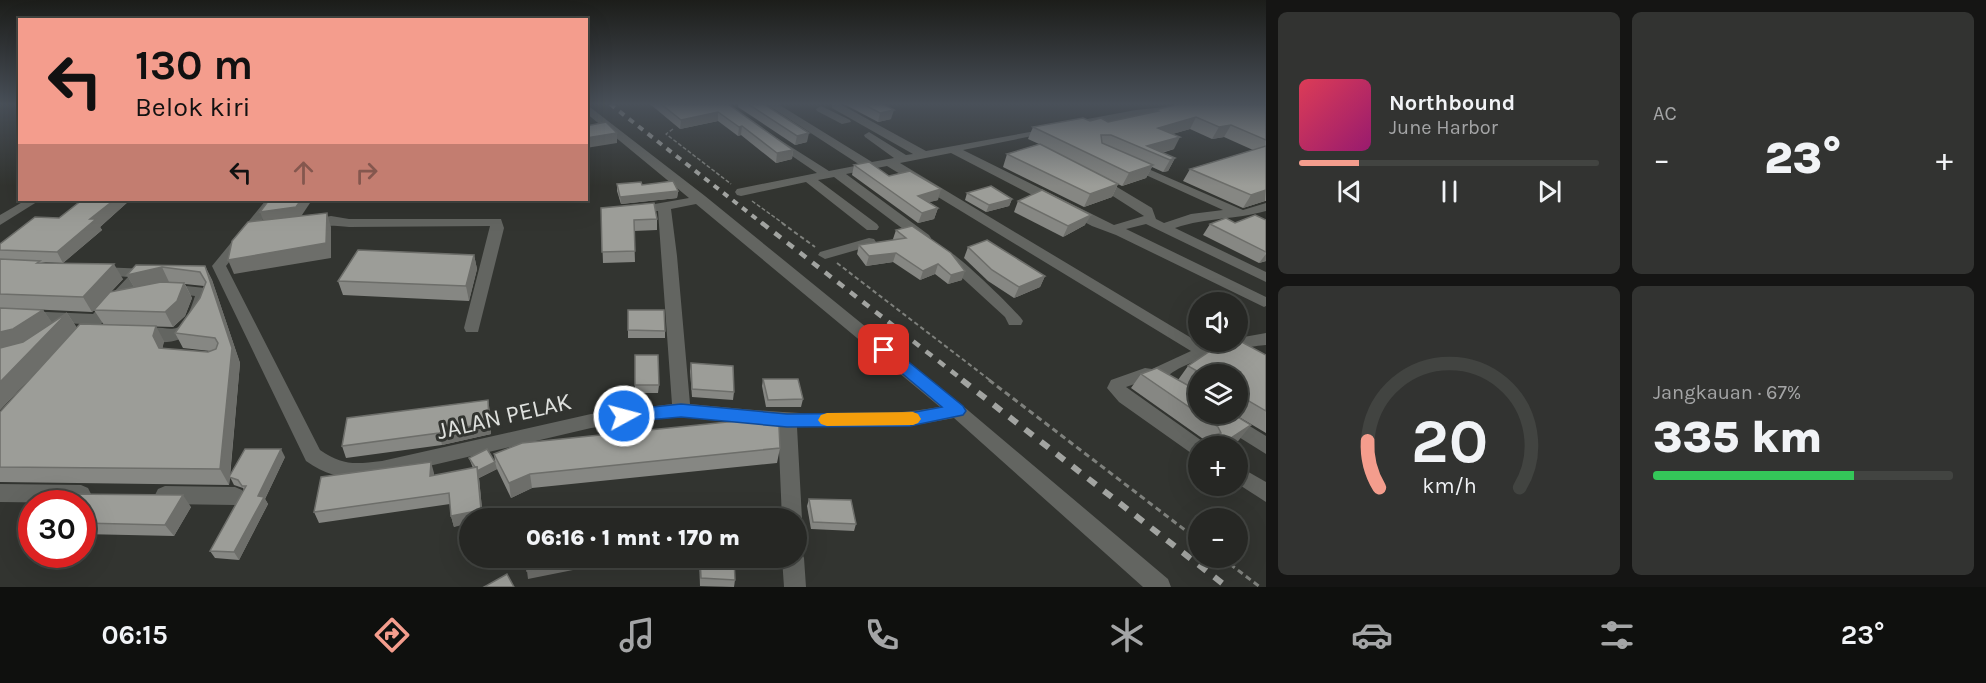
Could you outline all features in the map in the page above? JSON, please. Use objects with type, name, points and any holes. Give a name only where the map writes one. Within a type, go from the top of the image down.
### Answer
[{"type":"street","points":[[617,131],[957,411],[1160,587]]},
{"type":"street","points":[[815,131],[870,166]]},
{"type":"street","points":[[862,131],[904,159]]},
{"type":"street","points":[[882,131],[924,155]]},
{"type":"street","points":[[741,192],[1044,131]]},
{"type":"street","points":[[770,136],[830,173],[954,258],[963,271],[1011,314],[1015,321]]},
{"type":"street","points":[[1012,138],[1033,148]]},
{"type":"street","points":[[954,150],[1097,223],[1114,229],[1265,302]]},
{"type":"street","points":[[1123,161],[1242,214]]},
{"type":"street","points":[[889,162],[1188,342]]},
{"type":"street","points":[[1085,174],[1150,214],[1151,217],[1147,219],[1114,229]]},
{"type":"street","points":[[808,178],[872,227]]},
{"type":"street","points":[[643,208],[664,207],[701,199]]},
{"type":"street","points":[[0,221],[32,201]]},
{"type":"street","points":[[201,272],[219,266],[271,201]]},
{"type":"street","points":[[664,207],[670,256],[681,410]]},
{"type":"street","points":[[1164,227],[1212,213],[1242,214],[1266,207]]},
{"type":"street","points":[[1147,219],[1266,278]]},
{"type":"street","points":[[292,226],[331,220],[349,223],[496,222],[472,328]]},
{"type":"street","points":[[245,231],[270,228]]},
{"type":"street","points":[[831,253],[869,242]]},
{"type":"street","name":"JALAN PELAK","points":[[219,266],[313,455],[331,469],[354,471],[382,468],[591,421],[681,410],[787,420],[910,419],[957,411]]},
{"type":"street","points":[[81,270],[160,273]]},
{"type":"street","points":[[58,331],[97,319],[139,273]]},
{"type":"street","points":[[0,315],[80,325],[174,342],[196,319],[202,296],[200,291],[181,289],[114,301]]},
{"type":"street","points":[[69,348],[80,325]]},
{"type":"street","points":[[1248,342],[1266,339]]},
{"type":"street","points":[[1188,441],[1125,397],[1116,388],[1117,384],[1141,375],[1155,375],[1201,352]]},
{"type":"street","points":[[1240,352],[1247,356]]},
{"type":"street","points":[[1155,375],[1176,388]]},
{"type":"street","points":[[787,420],[791,508]]},
{"type":"street","points":[[1232,424],[1266,446]]},
{"type":"street","points":[[1248,481],[1266,493]]},
{"type":"street","points":[[0,493],[106,494]]},
{"type":"street","points":[[141,495],[235,496]]},
{"type":"street","points":[[794,568],[795,587]]},
{"type":"path","points":[[831,253],[1188,532]]},
{"type":"path","points":[[1235,568],[1260,587]]},
{"type":"building","points":[[588,131],[617,133],[588,138]]},
{"type":"building","points":[[749,131],[767,131],[793,150],[777,153]]},
{"type":"building","points":[[790,131],[809,133],[797,136]]},
{"type":"building","points":[[1042,131],[1166,131],[1180,137],[1147,146],[1175,158],[1170,160],[1111,135],[1101,135],[1102,143],[1153,165],[1129,173]]},
{"type":"building","points":[[1246,131],[1266,131],[1266,140]]},
{"type":"building","points":[[1040,144],[1118,184],[1090,194],[1007,154]]},
{"type":"building","points":[[1266,146],[1266,190],[1251,195],[1190,169]]},
{"type":"building","points":[[869,162],[889,176],[910,171],[941,189],[918,196],[938,208],[922,213],[854,165]]},
{"type":"building","points":[[673,181],[678,191],[620,197],[617,184],[641,182],[642,185]]},
{"type":"building","points":[[991,186],[1012,199],[989,205],[967,193]]},
{"type":"building","points":[[1042,190],[1091,215],[1068,226],[1018,201]]},
{"type":"building","points":[[81,201],[113,201],[90,219],[96,219],[57,252],[0,250],[0,244],[35,217],[59,218]]},
{"type":"building","points":[[268,201],[300,201],[296,207],[260,212]]},
{"type":"building","points":[[654,203],[657,219],[634,220],[635,251],[602,252],[601,208]]},
{"type":"building","points":[[327,213],[326,243],[228,260],[232,241],[248,222]]},
{"type":"building","points":[[1255,215],[1266,220],[1266,252],[1210,224],[1226,218],[1235,223]]},
{"type":"building","points":[[912,226],[951,253],[965,271],[951,275],[938,264],[923,271],[896,253],[869,256],[859,245],[906,238],[896,230]]},
{"type":"building","points":[[987,240],[1045,276],[1019,287],[992,270],[968,247]]},
{"type":"building","points":[[358,250],[474,255],[466,286],[338,281]]},
{"type":"building","points":[[0,259],[40,261],[37,263],[114,264],[83,297],[0,294]]},
{"type":"building","points":[[136,265],[205,266],[232,348],[220,469],[0,467],[0,412],[80,324],[156,326],[153,336],[159,348],[208,352],[216,349],[218,343],[215,338],[175,333],[200,298],[206,282],[200,272],[162,267],[127,275]]},
{"type":"building","points":[[161,282],[184,283],[177,301],[165,312],[94,310],[110,292]]},
{"type":"building","points":[[0,308],[43,310],[13,329],[0,332]]},
{"type":"building","points":[[628,310],[664,310],[665,331],[628,330]]},
{"type":"building","points":[[67,313],[0,382],[0,348],[23,342]]},
{"type":"building","points":[[1248,345],[1266,355],[1266,411],[1248,400],[1248,364],[1191,364],[1209,352],[1248,352]]},
{"type":"building","points":[[635,355],[658,355],[659,385],[635,385]]},
{"type":"building","points":[[691,363],[733,366],[734,392],[692,389]]},
{"type":"building","points":[[1157,368],[1188,385],[1188,406],[1141,374]]},
{"type":"building","points":[[763,379],[798,379],[803,399],[768,400]]},
{"type":"building","points":[[488,400],[489,422],[439,433],[342,446],[347,418]]},
{"type":"building","points":[[776,417],[780,448],[530,474],[509,483],[494,454],[522,443]]},
{"type":"building","points":[[1214,424],[1251,425],[1234,436],[1216,436],[1214,435],[1221,433]]},
{"type":"building","points":[[245,449],[281,449],[258,496],[264,497],[234,552],[210,551],[246,486],[242,486],[238,480],[229,477]]},
{"type":"building","points":[[487,449],[495,462],[477,471],[477,467],[469,458]]},
{"type":"building","points":[[431,462],[430,476],[477,467],[481,508],[459,508],[459,514],[451,516],[449,493],[314,512],[321,477]]},
{"type":"building","points":[[96,494],[183,495],[165,525],[96,523]]},
{"type":"building","points":[[809,499],[851,500],[856,524],[813,522]]},
{"type":"building","points":[[527,568],[542,568],[527,571]]},
{"type":"building","points":[[700,568],[734,568],[735,580],[701,578]]},
{"type":"building","points":[[507,574],[514,587],[484,587]]},
{"type":"railway","points":[[645,131],[763,224]]},
{"type":"railway","points":[[762,223],[964,381]]},
{"type":"railway","points":[[962,380],[1227,587]]},
{"type":"slow traffic","points":[[827,420],[913,419]]},
{"type":"route","points":[[624,416],[681,410],[787,420],[910,419],[957,411],[884,350]]}]
